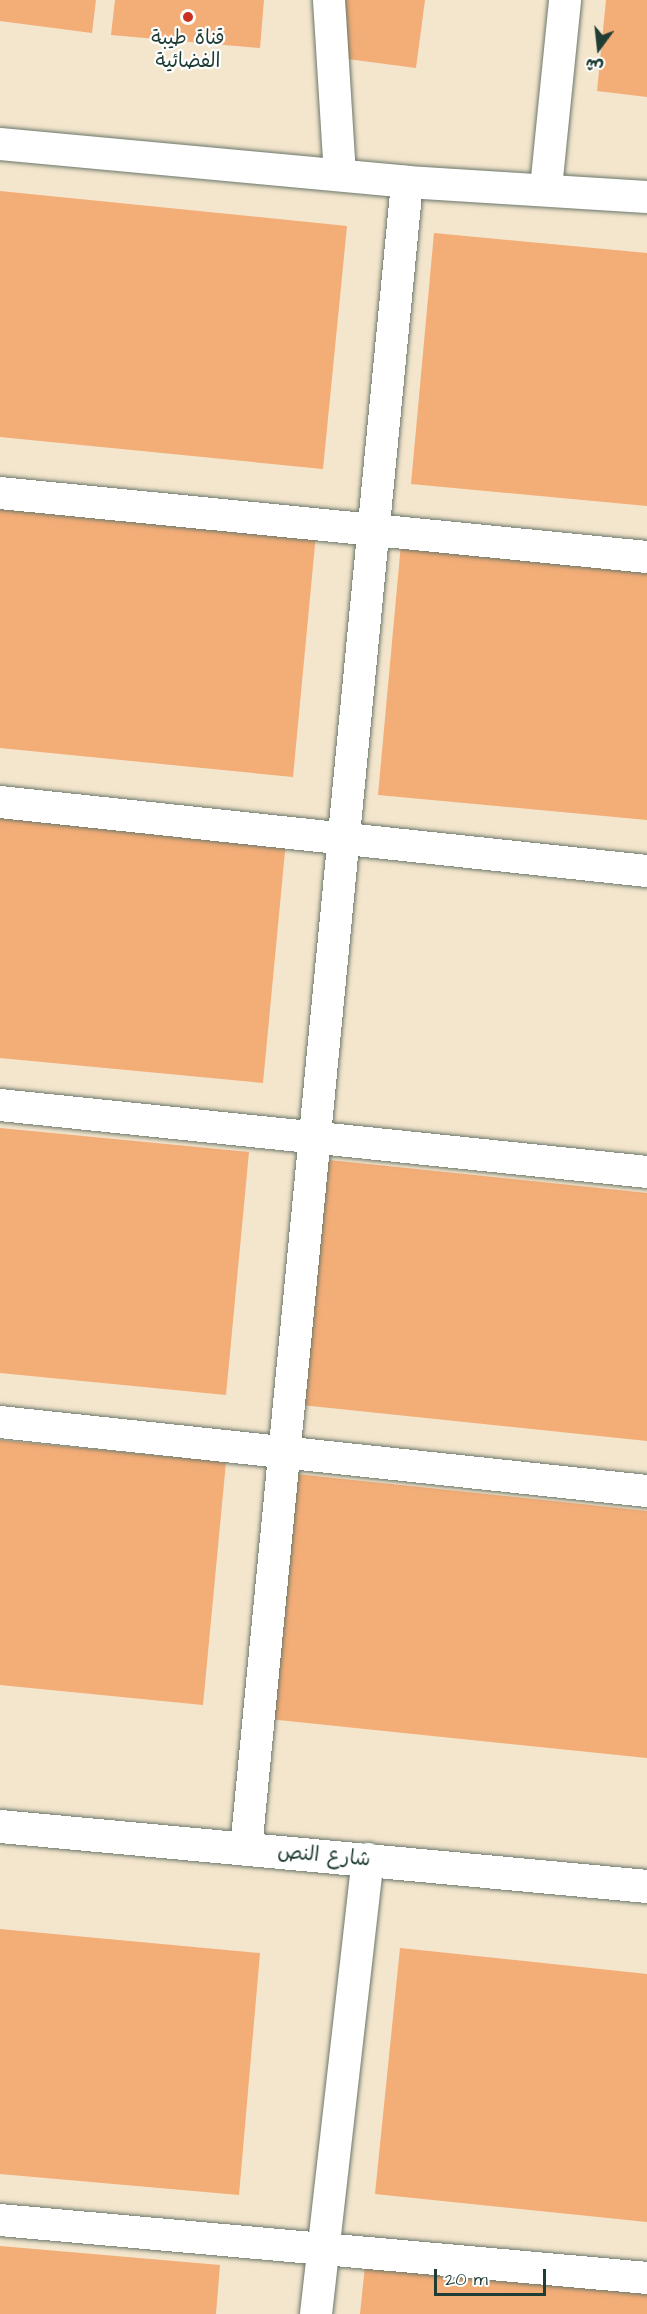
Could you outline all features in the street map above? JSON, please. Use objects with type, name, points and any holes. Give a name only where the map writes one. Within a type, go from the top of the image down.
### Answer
[{"type":"street","points":[[329,0],[340,173]]},
{"type":"street","points":[[546,188],[565,0]]},
{"type":"street","points":[[0,144],[340,173],[407,182],[546,188],[647,197]]},
{"type":"street","points":[[246,1849],[407,182]]},
{"type":"street","points":[[0,493],[373,533],[647,557]]},
{"type":"street","points":[[0,802],[647,871]]},
{"type":"street","points":[[0,1105],[647,1172]]},
{"type":"street","points":[[0,1422],[647,1491]]},
{"type":"street","name":"شارع النص","points":[[0,1826],[647,1886]]},
{"type":"street","points":[[316,2314],[368,1859]]},
{"type":"street","points":[[0,2220],[323,2251],[647,2278]]},
{"type":"building","points":[[0,0],[96,0],[92,33],[0,21]]},
{"type":"building","name":"قناة طيبة الفضائية","points":[[115,0],[264,0],[260,48],[111,35]]},
{"type":"building","points":[[339,0],[425,0],[416,68],[332,57]]},
{"type":"building","points":[[606,0],[647,0],[647,97],[597,91]]},
{"type":"building","points":[[0,191],[347,226],[323,469],[0,437]]},
{"type":"building","points":[[434,233],[647,253],[647,506],[411,484]]},
{"type":"building","points":[[0,503],[316,534],[293,777],[0,748]]},
{"type":"building","points":[[401,544],[647,567],[647,820],[378,795]]},
{"type":"building","points":[[0,812],[286,841],[263,1083],[0,1058]]},
{"type":"building","points":[[0,1128],[249,1152],[226,1395],[0,1373]]},
{"type":"building","points":[[310,1158],[647,1193],[647,1441],[282,1403]]},
{"type":"building","points":[[0,1440],[226,1462],[203,1705],[0,1685]]},
{"type":"building","points":[[277,1472],[647,1511],[647,1758],[249,1717]]},
{"type":"building","points":[[0,1929],[260,1953],[239,2195],[0,2174]]},
{"type":"building","points":[[400,1948],[647,1974],[647,2222],[375,2194]]},
{"type":"building","points":[[0,2246],[220,2265],[216,2314],[0,2314]]},
{"type":"building","points":[[366,2256],[647,2285],[647,2314],[360,2314]]},
{"type":"place","name":"قناة طيبة الفضائية","points":[[188,17]]}]
